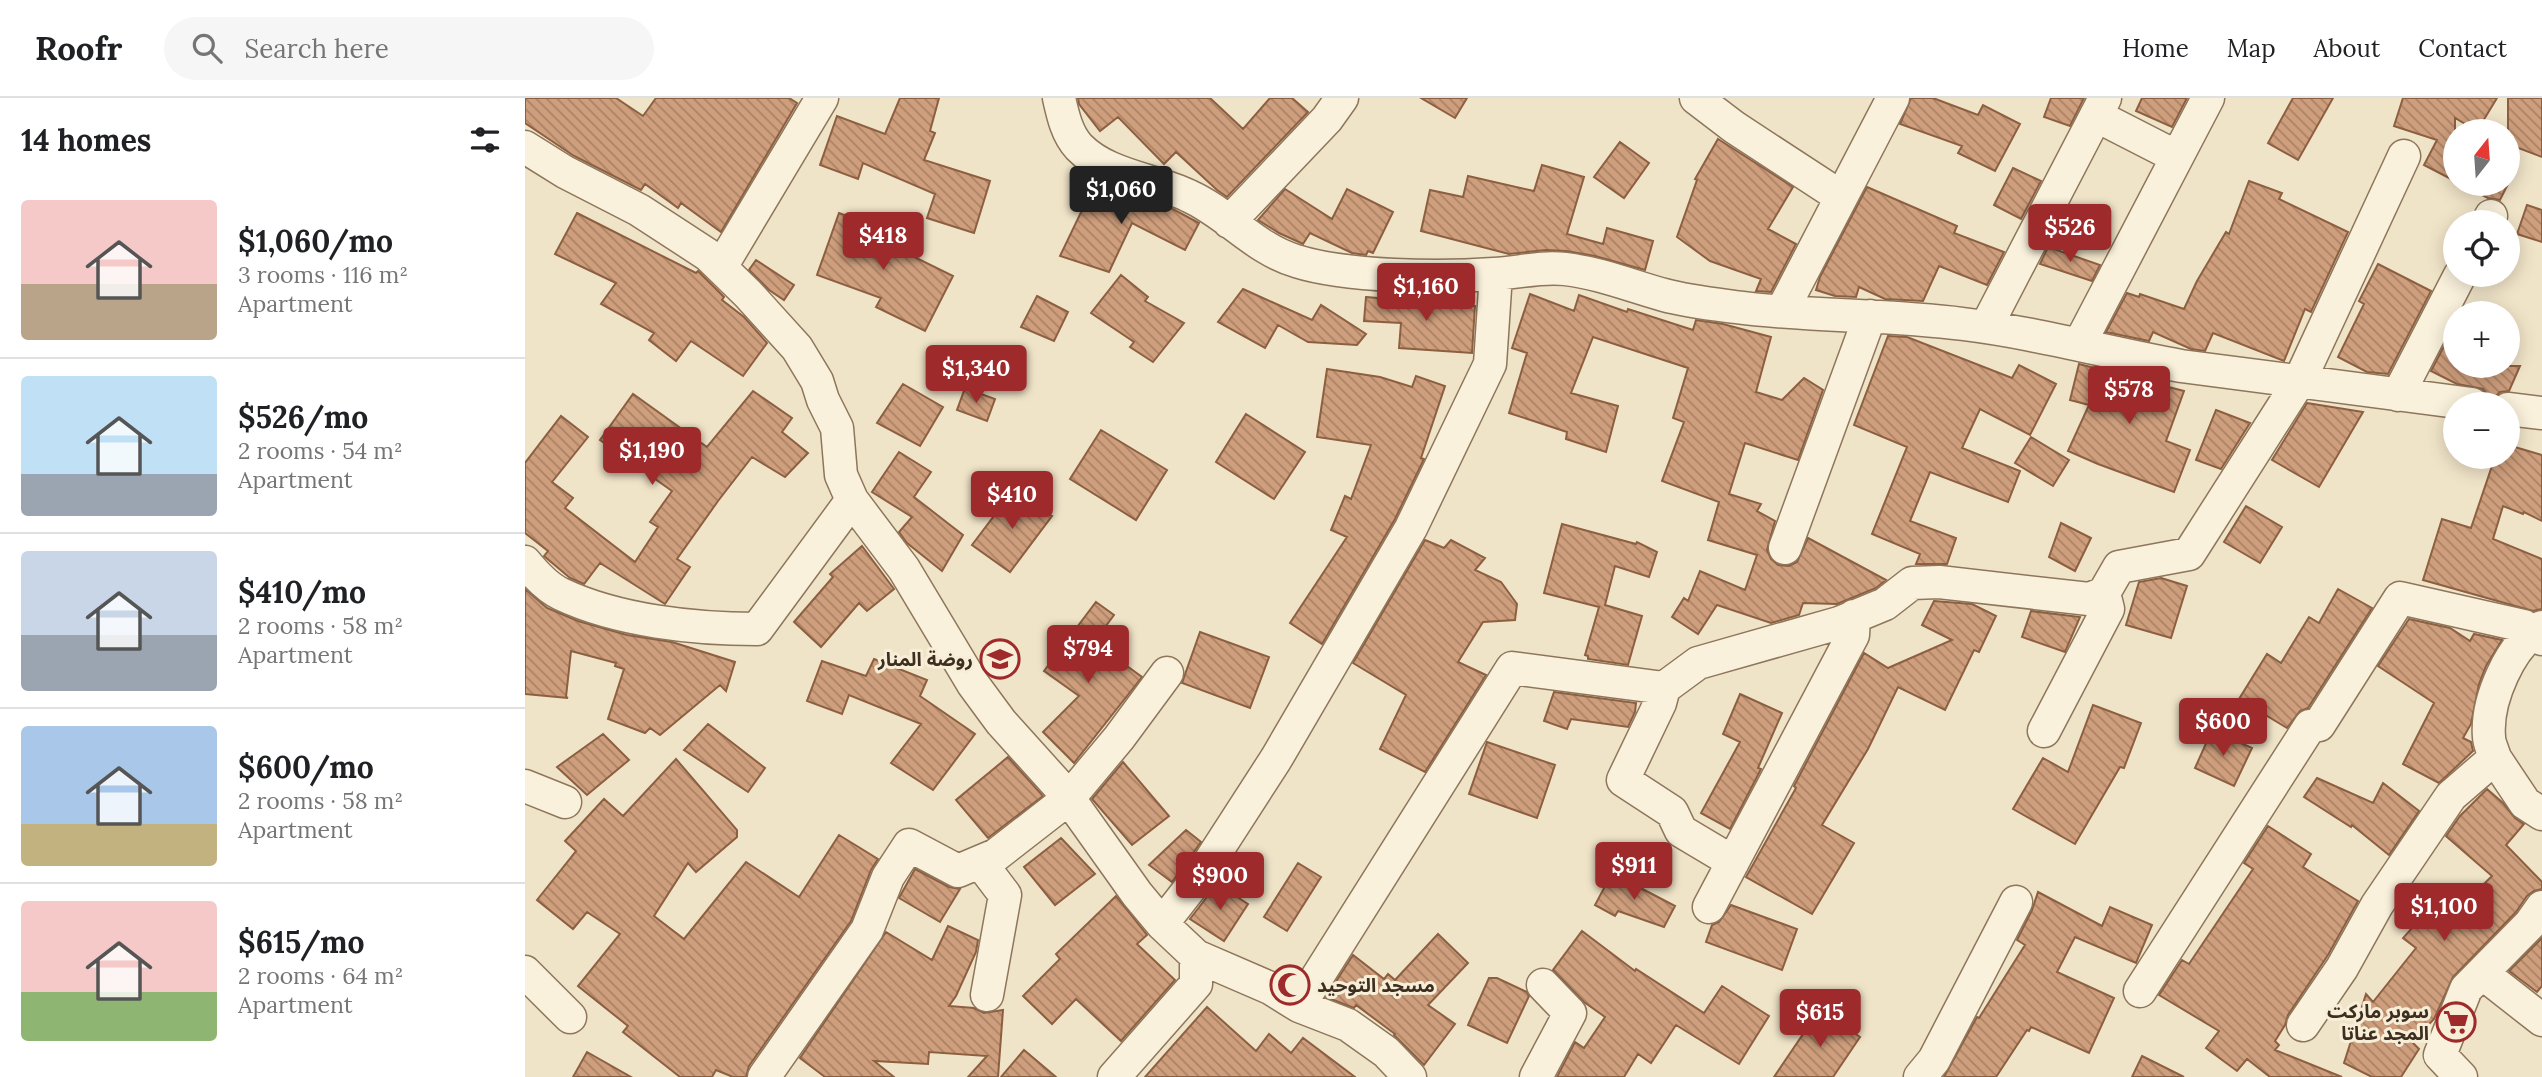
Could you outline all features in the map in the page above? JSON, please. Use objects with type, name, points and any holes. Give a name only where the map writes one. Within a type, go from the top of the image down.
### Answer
[{"type":"street","points":[[721,267],[821,98]]},
{"type":"street","points":[[1059,98],[1068,131],[1080,148],[1129,175],[1189,196],[1214,210],[1275,253],[1316,266],[1402,274],[1496,274],[1563,268],[1617,279],[1667,296],[1735,307],[1986,327],[2192,368],[2443,400]]},
{"type":"street","points":[[1229,222],[1327,119],[1342,98]]},
{"type":"street","points":[[1696,98],[1734,127],[1841,197]]},
{"type":"street","points":[[1781,311],[1893,98]]},
{"type":"street","points":[[2080,344],[2208,98]]},
{"type":"street","points":[[1986,327],[2101,107],[2177,157]]},
{"type":"street","points":[[525,147],[565,172],[639,210],[708,255],[797,348],[817,382],[837,428],[841,475],[852,500],[904,569],[973,684],[1001,722],[1069,799],[1137,894],[1162,924],[1196,956],[1270,988],[1299,1006],[1348,1025],[1385,1052],[1410,1077]]},
{"type":"street","points":[[1733,862],[1681,831],[1672,812],[1623,780],[1660,703],[1664,688],[1698,663],[1839,623],[1885,604],[1912,583],[1939,582],[2089,599],[2104,593],[2119,567],[2189,554],[2300,380],[2404,156]]},
{"type":"street","points":[[1162,924],[1205,869],[1276,759],[1411,528],[1490,363],[1496,274]]},
{"type":"street","points":[[2398,395],[2454,287]]},
{"type":"street","points":[[1785,548],[1870,316]]},
{"type":"street","points":[[2520,410],[2542,413]]},
{"type":"street","points":[[525,562],[559,593],[594,606],[656,622],[714,629],[757,629],[852,500]]},
{"type":"street","points":[[2044,731],[2108,609],[2104,593]]},
{"type":"street","points":[[2140,991],[2310,726],[2319,724],[2400,598],[2524,625],[2538,634],[2507,667],[2491,705],[2489,738],[2495,758],[2525,803],[2542,814]]},
{"type":"street","points":[[1709,907],[1853,635],[1854,616]]},
{"type":"street","points":[[1299,1006],[1512,668],[1664,688]]},
{"type":"street","points":[[764,1077],[867,930],[888,877],[909,845],[958,872],[996,855],[1069,799],[1167,673]]},
{"type":"street","points":[[2303,1025],[2342,968],[2377,905],[2451,796],[2495,758]]},
{"type":"street","points":[[525,786],[565,802]]},
{"type":"street","points":[[980,862],[1005,895],[987,995]]},
{"type":"street","points":[[1920,1077],[1934,1060],[2016,902]]},
{"type":"street","points":[[2461,1077],[2440,1055],[2466,989],[2530,924],[2542,907]]},
{"type":"street","points":[[1114,1077],[1196,984],[1196,956]]},
{"type":"street","points":[[525,972],[570,1017]]},
{"type":"street","points":[[2482,973],[2542,1020]]},
{"type":"street","points":[[1537,1077],[1570,1013],[1543,985]]},
{"type":"building","points":[[525,98],[616,98],[643,116],[656,98],[789,98],[797,103],[721,232],[681,203],[678,208],[645,184],[641,190],[574,156],[525,123]]},
{"type":"building","points":[[900,98],[939,98],[930,131],[935,133],[924,160],[990,181],[974,233],[927,218],[935,194],[863,163],[858,179],[820,165],[837,116],[885,134]]},
{"type":"building","points":[[1078,98],[1210,98],[1243,129],[1270,98],[1292,98],[1308,112],[1227,197],[1176,152],[1164,164],[1118,117],[1100,131],[1079,104]]},
{"type":"building","points":[[1421,98],[1467,98],[1455,118]]},
{"type":"building","points":[[1911,98],[1933,98],[1978,115],[1983,105],[2020,124],[1995,171],[1958,153],[1962,146],[1900,124]]},
{"type":"building","points":[[2051,98],[2084,98],[2070,126],[2044,117]]},
{"type":"building","points":[[2142,98],[2187,98],[2172,127],[2136,111]]},
{"type":"building","points":[[2293,98],[2333,98],[2298,160],[2268,143]]},
{"type":"building","points":[[2403,98],[2497,98],[2484,119],[2443,119],[2443,175],[2424,165],[2437,140],[2394,126]]},
{"type":"building","points":[[2508,98],[2542,98],[2542,157],[2520,149],[2520,119],[2508,119]]},
{"type":"building","points":[[1718,139],[1793,187],[1768,229],[1796,244],[1771,292],[1756,291],[1761,279],[1710,261],[1677,237],[1697,180],[1695,179]]},
{"type":"building","points":[[1620,142],[1649,163],[1624,198],[1594,177]]},
{"type":"building","points":[[1542,165],[1584,177],[1567,234],[1603,244],[1607,228],[1653,241],[1645,270],[1566,251],[1509,254],[1421,231],[1430,190],[1463,197],[1468,176],[1534,191]]},
{"type":"building","points":[[2013,168],[2041,181],[2021,219],[1994,205]]},
{"type":"building","points":[[1096,181],[1169,207],[1199,223],[1185,250],[1132,223],[1109,272],[1060,256]]},
{"type":"building","points":[[2249,181],[2282,193],[2279,199],[2348,232],[2311,312],[2305,309],[2284,361],[2213,333],[2205,351],[2191,349],[2153,332],[2149,341],[2106,332],[2127,293],[2139,297],[2140,294],[2184,309],[2226,232],[2229,234]]},
{"type":"building","points":[[1867,187],[1957,226],[1954,233],[2004,252],[1987,285],[1939,266],[1923,301],[1885,299],[1859,287],[1856,297],[1835,296],[1816,290],[1820,277]]},
{"type":"building","points":[[1285,189],[1332,219],[1347,189],[1393,212],[1373,253],[1352,253],[1310,233],[1303,244],[1258,220]]},
{"type":"building","points":[[2484,196],[2502,196],[2500,200]]},
{"type":"building","points":[[2527,205],[2542,210],[2542,242],[2520,235],[2520,225]]},
{"type":"building","points":[[577,213],[696,273],[698,271],[724,297],[722,300],[744,317],[767,343],[743,376],[691,341],[676,361],[649,340],[654,333],[601,304],[616,283],[555,254]]},
{"type":"building","points":[[839,213],[886,230],[882,241],[953,276],[925,331],[876,307],[881,298],[817,275]]},
{"type":"building","points":[[2048,247],[2100,265],[2092,281],[2040,264]]},
{"type":"building","points":[[756,260],[794,285],[784,300],[769,290],[749,270]]},
{"type":"building","points":[[2378,264],[2431,291],[2388,374],[2367,372],[2338,357],[2364,304],[2359,301]]},
{"type":"building","points":[[1121,275],[1148,297],[1145,301],[1184,323],[1153,362],[1130,347],[1134,342],[1091,313]]},
{"type":"building","points":[[1243,289],[1312,320],[1321,305],[1366,334],[1357,345],[1308,342],[1278,325],[1265,348],[1218,322]]},
{"type":"building","points":[[1530,294],[1574,311],[1579,295],[1627,312],[1628,309],[1693,330],[1696,320],[1771,337],[1756,392],[1782,400],[1804,378],[1823,390],[1798,460],[1745,443],[1729,494],[1761,504],[1757,511],[1775,521],[1767,550],[1778,565],[1789,566],[1797,562],[1808,538],[1886,580],[1876,588],[1837,604],[1803,603],[1799,615],[1771,623],[1717,605],[1698,634],[1672,617],[1684,598],[1688,601],[1700,571],[1745,590],[1757,555],[1708,540],[1719,502],[1662,481],[1684,422],[1673,418],[1688,368],[1593,337],[1571,393],[1618,406],[1606,452],[1566,439],[1567,432],[1509,413],[1527,353],[1512,348]]},
{"type":"building","points":[[1037,296],[1068,312],[1054,341],[1021,327]]},
{"type":"building","points":[[1366,297],[1475,306],[1472,353],[1399,348],[1401,323],[1364,321]]},
{"type":"building","points":[[1888,336],[1907,337],[2012,378],[2019,365],[2056,384],[2030,435],[1980,409],[1962,448],[2020,471],[2008,502],[1930,472],[1910,521],[1956,538],[1947,564],[1916,564],[1920,554],[1872,534],[1907,447],[1854,425]]},
{"type":"building","points":[[2443,348],[2443,377],[2431,371]]},
{"type":"building","points":[[2079,364],[2184,391],[2166,441],[2190,450],[2174,492],[2068,451],[2089,405],[2070,400]]},
{"type":"building","points":[[1327,369],[1380,377],[1412,387],[1416,376],[1445,386],[1421,458],[1424,459],[1395,519],[1322,644],[1290,623],[1347,537],[1331,530],[1345,496],[1351,499],[1371,445],[1317,437]]},
{"type":"building","points":[[2445,378],[2515,378],[2509,391],[2500,392],[2485,392],[2483,389],[2457,384]]},
{"type":"building","points":[[903,384],[943,407],[920,446],[877,423]]},
{"type":"building","points":[[965,388],[995,399],[987,421],[957,410]]},
{"type":"building","points":[[753,391],[792,418],[782,432],[808,453],[785,477],[752,457],[677,559],[690,567],[665,604],[600,563],[584,584],[570,578],[544,556],[548,551],[525,533],[525,463],[561,416],[588,437],[552,482],[573,498],[565,508],[635,562],[658,527],[650,522],[672,491],[600,440],[633,394],[707,447]]},
{"type":"building","points":[[2307,403],[2363,412],[2319,487],[2272,460]]},
{"type":"building","points":[[2216,410],[2250,423],[2221,469],[2196,460]]},
{"type":"building","points":[[1246,414],[1305,452],[1274,499],[1216,462]]},
{"type":"building","points":[[1101,430],[1167,470],[1136,520],[1070,479]]},
{"type":"building","points":[[2031,437],[2069,460],[2053,486],[2015,463]]},
{"type":"building","points":[[2520,449],[2542,455],[2542,521],[2503,506],[2493,539],[2542,559],[2542,609],[2533,611],[2423,580],[2442,519],[2471,528],[2491,469],[2520,469]]},
{"type":"building","points":[[899,452],[931,472],[914,497],[963,535],[942,571],[907,543],[899,532],[912,517],[872,492]]},
{"type":"building","points":[[1012,492],[1052,516],[1010,572],[972,545]]},
{"type":"building","points":[[2246,506],[2282,527],[2260,563],[2224,542]]},
{"type":"building","points":[[2061,523],[2091,538],[2075,571],[2049,557]]},
{"type":"building","points":[[1562,524],[1636,544],[1637,542],[1657,552],[1649,577],[1615,566],[1605,605],[1642,616],[1628,665],[1588,659],[1585,655],[1599,607],[1544,593]]},
{"type":"building","points":[[1425,540],[1444,548],[1451,540],[1485,558],[1475,570],[1501,582],[1517,604],[1515,620],[1483,622],[1458,662],[1486,675],[1425,772],[1380,749],[1406,695],[1353,663]]},
{"type":"building","points":[[862,546],[894,589],[867,611],[859,603],[821,647],[794,622],[833,577],[830,574]]},
{"type":"building","points":[[2161,578],[2187,586],[2171,638],[2126,625],[2139,582]]},
{"type":"building","points":[[525,589],[547,608],[578,621],[627,635],[672,642],[735,662],[726,691],[720,685],[660,735],[650,728],[645,733],[608,719],[624,669],[615,666],[616,663],[571,651],[568,698],[525,694]]},
{"type":"building","points":[[2338,589],[2372,608],[2308,708],[2300,711],[2287,728],[2239,699],[2267,654],[2281,663],[2309,617],[2319,623]]},
{"type":"building","points":[[1934,601],[1972,604],[1996,616],[1979,652],[1974,650],[1945,710],[1898,687],[1868,749],[1822,825],[1854,843],[1812,914],[1746,877],[1796,788],[1794,786],[1864,653],[1888,668],[1952,640],[1922,625]]},
{"type":"building","points":[[1096,602],[1114,615],[1094,642],[1142,677],[1074,763],[1043,732],[1079,696],[1044,671]]},
{"type":"building","points":[[2031,611],[2080,617],[2065,652],[2022,637]]},
{"type":"building","points":[[2409,619],[2450,628],[2470,641],[2474,634],[2502,640],[2486,666],[2479,684],[2471,724],[2463,738],[2471,742],[2473,751],[2439,783],[2403,764],[2434,703],[2378,666]]},
{"type":"building","points":[[1200,632],[1269,657],[1250,708],[1182,683]]},
{"type":"building","points":[[874,659],[927,680],[920,696],[975,734],[933,790],[891,763],[921,724],[849,695],[842,714],[807,701],[822,661],[866,676]]},
{"type":"building","points":[[1554,692],[1636,703],[1635,712],[1628,727],[1571,719],[1567,729],[1544,721]]},
{"type":"building","points":[[1740,694],[1782,713],[1758,768],[1761,769],[1730,829],[1701,813],[1740,742],[1723,734]]},
{"type":"building","points":[[2093,705],[2141,723],[2124,768],[2120,767],[2075,844],[2013,809],[2043,758],[2068,772]]},
{"type":"building","points":[[708,724],[765,768],[748,792],[684,750]]},
{"type":"building","points":[[2212,730],[2252,748],[2234,786],[2195,768]]},
{"type":"building","points":[[603,734],[629,760],[587,795],[557,767]]},
{"type":"building","points":[[1487,742],[1555,765],[1537,818],[1469,794]]},
{"type":"building","points":[[1008,757],[1043,796],[988,838],[956,800]]},
{"type":"building","points":[[676,759],[737,830],[737,837],[696,872],[688,863],[654,916],[684,939],[746,862],[799,897],[839,835],[878,859],[851,921],[749,1066],[746,1077],[733,1077],[716,1070],[712,1077],[680,1077],[623,1032],[628,1026],[578,986],[620,934],[587,912],[573,929],[537,900],[576,851],[565,841],[604,799],[623,816]]},
{"type":"building","points":[[1123,762],[1169,816],[1132,845],[1092,799]]},
{"type":"building","points":[[2317,778],[2373,803],[2383,783],[2419,811],[2389,855],[2352,825],[2351,827],[2304,797]]},
{"type":"building","points":[[2487,789],[2524,824],[2506,845],[2542,882],[2542,889],[2527,896],[2516,912],[2453,977],[2434,1019],[2412,1042],[2419,1049],[2401,1077],[2372,1077],[2344,1063],[2366,994],[2373,1002],[2416,948],[2403,938],[2430,908],[2445,922],[2492,876],[2446,836],[2460,816]]},
{"type":"building","points":[[2268,826],[2311,854],[2303,867],[2358,901],[2275,1041],[2279,1045],[2275,1050],[2342,1077],[2270,1077],[2247,1059],[2237,1071],[2206,1048],[2219,1031],[2159,995],[2182,960],[2189,964],[2253,869],[2244,863]]},
{"type":"building","points":[[1186,830],[1201,842],[1172,882],[1149,865]]},
{"type":"building","points":[[1061,838],[1095,874],[1055,905],[1024,867]]},
{"type":"building","points":[[1298,863],[1321,877],[1287,931],[1264,917]]},
{"type":"building","points":[[915,869],[949,887],[960,889],[940,922],[899,898]]},
{"type":"building","points":[[1612,873],[1675,906],[1664,927],[1618,911],[1615,916],[1595,905]]},
{"type":"building","points":[[1217,884],[1248,904],[1224,941],[1190,919]]},
{"type":"building","points":[[2038,892],[2102,926],[2110,907],[2152,925],[2136,963],[2075,937],[2057,972],[2114,998],[2089,1053],[2031,1027],[1996,1077],[1944,1077],[1977,1017],[1979,1018],[2025,945],[2017,940]]},
{"type":"building","points":[[1116,896],[1147,935],[1137,944],[1175,980],[1121,1041],[1076,999],[1052,1024],[1023,996],[1060,959],[1056,954]]},
{"type":"building","points":[[1731,905],[1797,929],[1782,970],[1706,942],[1712,925],[1719,922]]},
{"type":"building","points":[[948,926],[978,940],[976,952],[949,1006],[974,1008],[984,1013],[1003,1010],[998,1077],[968,1077],[987,1056],[929,1052],[928,1064],[874,1061],[894,1077],[825,1077],[800,1058],[886,932],[932,960]]},
{"type":"building","points":[[1582,931],[1635,971],[1636,969],[1704,1013],[1722,986],[1769,1016],[1739,1064],[1676,1025],[1651,1063],[1638,1054],[1624,1077],[1557,1077],[1575,1042],[1584,1048],[1605,1017],[1584,1002],[1553,970]]},
{"type":"building","points":[[1438,934],[1468,963],[1428,1005],[1455,1024],[1424,1065],[1395,1034],[1356,1005],[1354,1008],[1326,997],[1353,955],[1384,979],[1388,974],[1395,980]]},
{"type":"building","points":[[2542,938],[2542,986],[2537,992],[2509,971]]},
{"type":"building","points":[[1489,978],[1497,978],[1527,992],[1529,996],[1507,1043],[1468,1025]]},
{"type":"building","points":[[1207,1007],[1256,1051],[1269,1034],[1291,1053],[1303,1038],[1355,1077],[1145,1077]]},
{"type":"building","points":[[1820,1009],[1860,1037],[1833,1077],[1774,1077]]},
{"type":"building","points":[[1024,1050],[1056,1077],[1001,1077]]},
{"type":"building","points":[[587,1052],[631,1077],[573,1077]]},
{"type":"building","points":[[2142,1056],[2184,1077],[2132,1077]]},
{"type":"place","name":"روضة المنار","points":[[1000,659]]},
{"type":"place","name":"مسجد التوحيد","points":[[1290,985]]},
{"type":"place","name":"سوبر ماركت المجد عناتا","points":[[2456,1022]]}]
